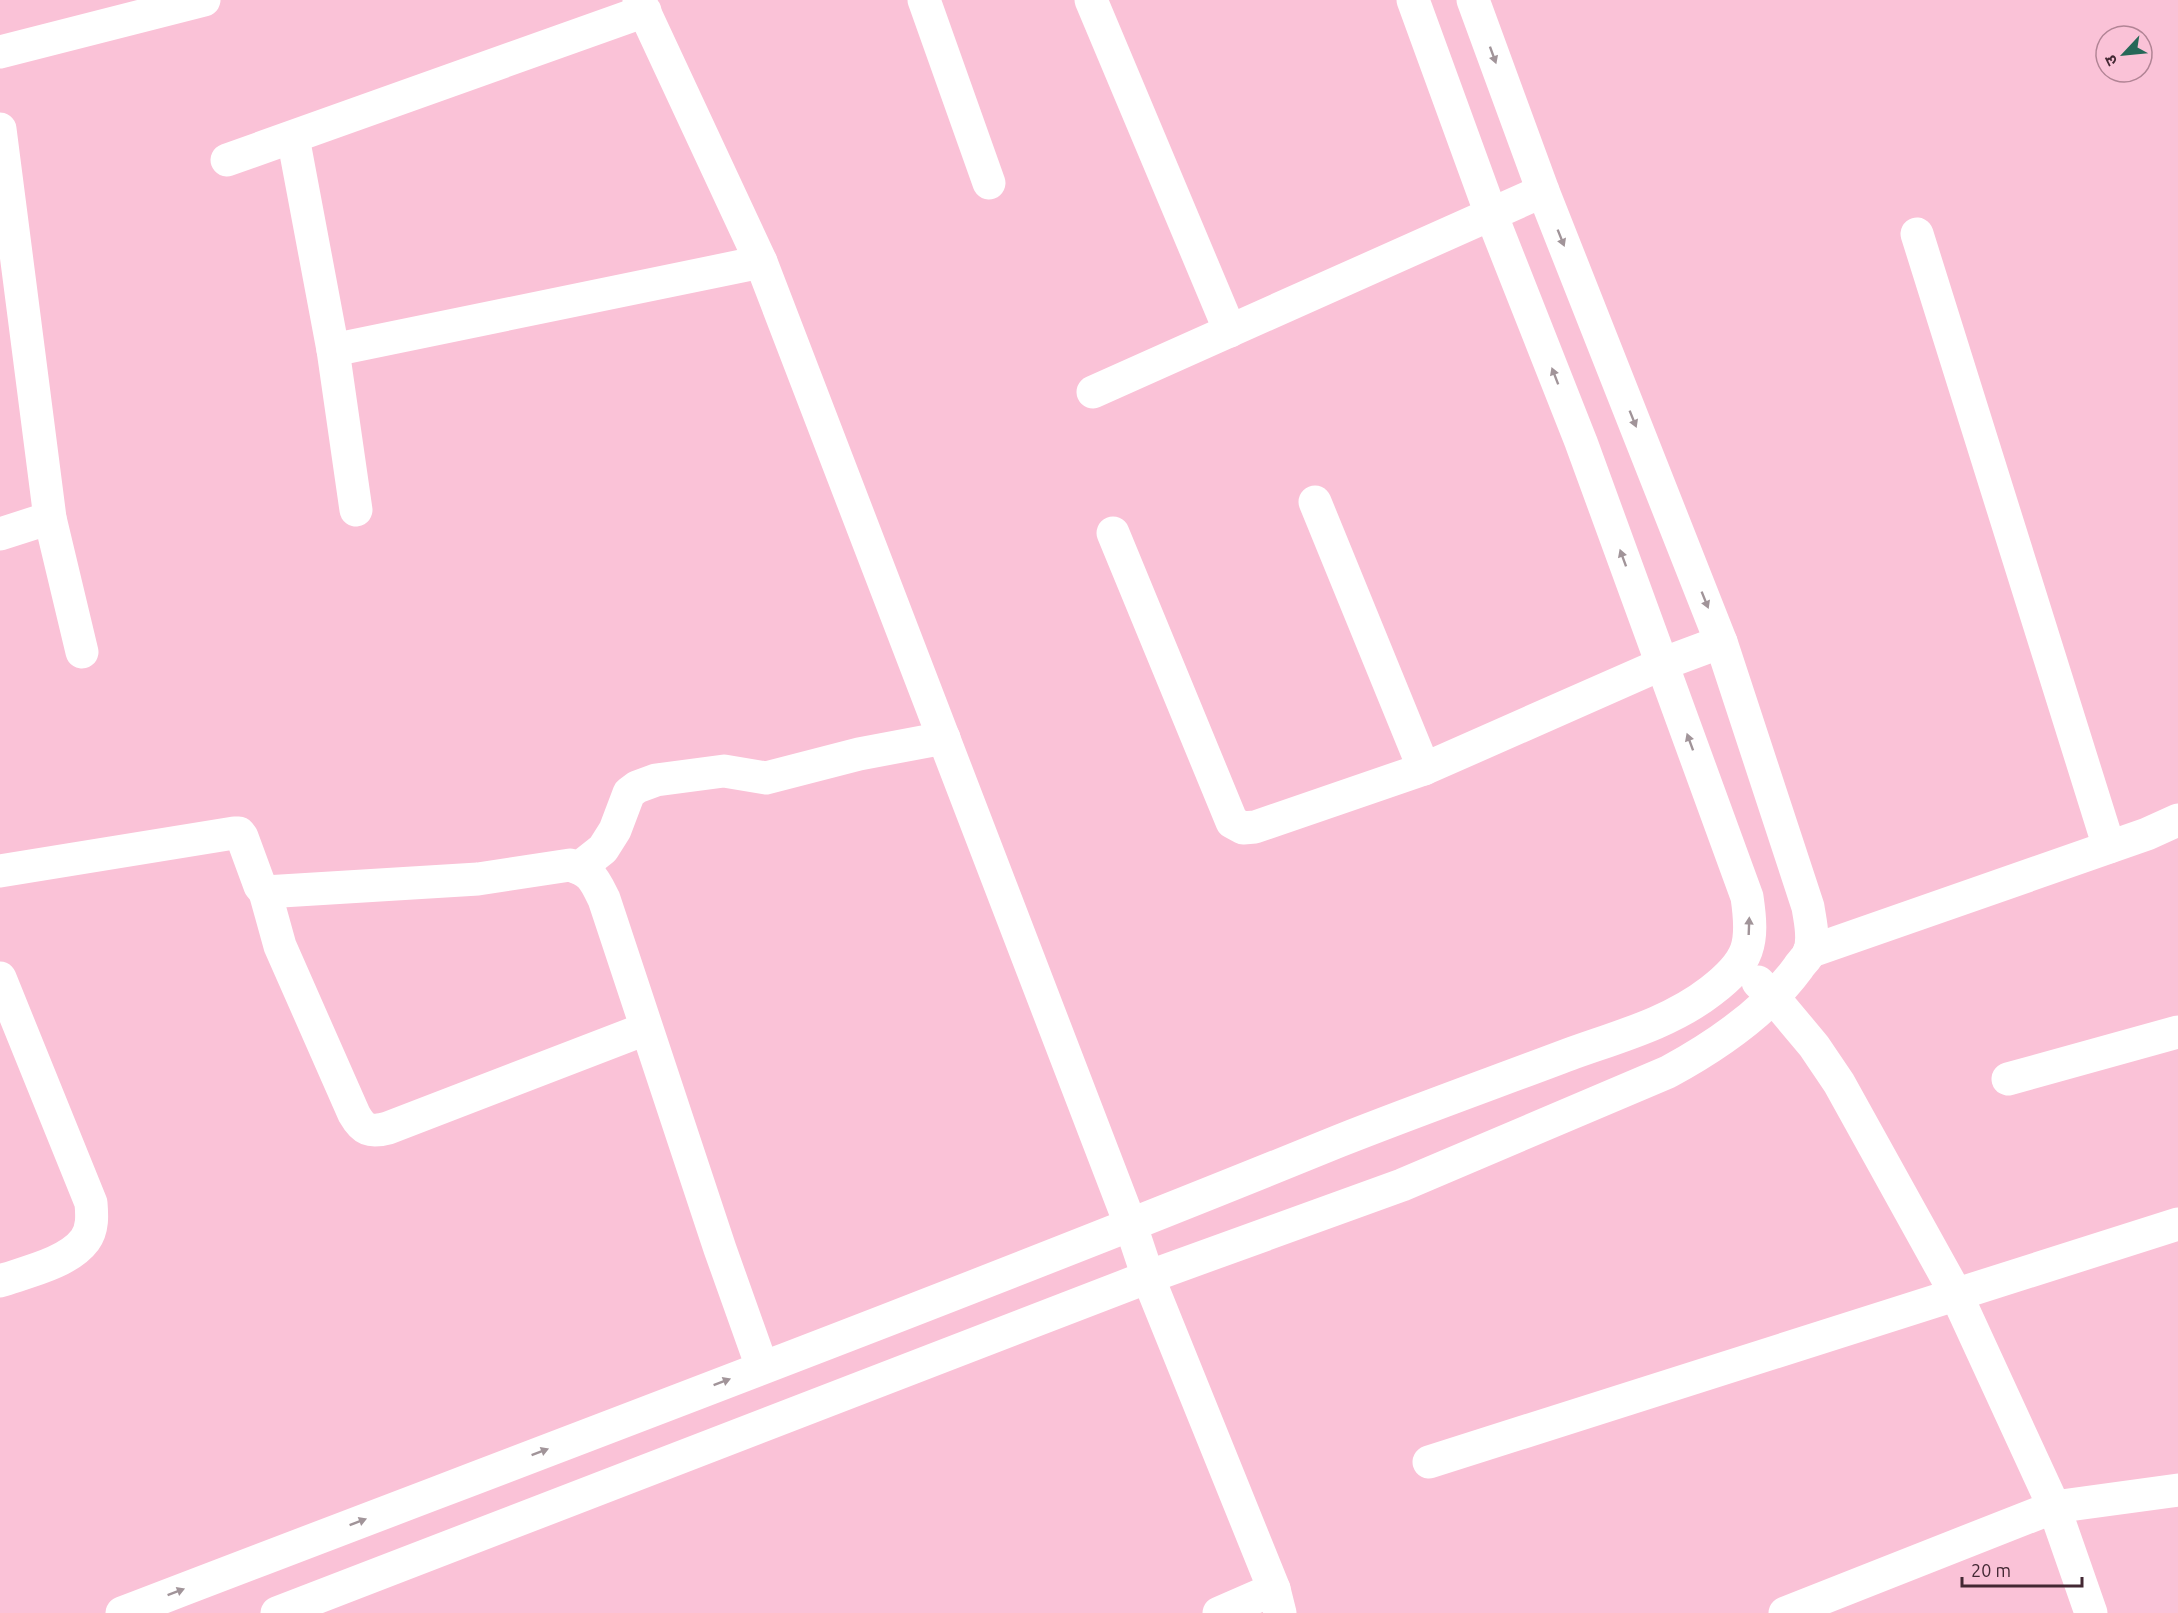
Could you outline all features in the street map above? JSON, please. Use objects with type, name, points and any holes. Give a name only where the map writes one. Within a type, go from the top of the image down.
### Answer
[{"type":"street","points":[[0,52],[204,0]]},
{"type":"street","points":[[924,0],[989,183]]},
{"type":"street","points":[[1091,0],[1230,331]]},
{"type":"street","points":[[122,1613],[1131,1226],[1386,1122],[1662,1020],[1711,991],[1739,965],[1748,951],[1751,923],[1747,897],[1581,442],[1491,214],[1413,0]]},
{"type":"street","points":[[277,1613],[333,1604],[1148,1277],[1402,1185],[1668,1072],[1722,1040],[1783,988],[1809,952],[1812,929],[1808,907],[1721,642],[1543,191],[1474,0]]},
{"type":"street","points":[[227,160],[642,6],[761,262],[1131,1226],[1148,1277],[1277,1601],[1219,1613]]},
{"type":"street","points":[[0,129],[50,518],[82,652]]},
{"type":"street","points":[[293,136],[333,350],[356,510]]},
{"type":"street","points":[[1093,392],[1543,191]]},
{"type":"street","points":[[1917,234],[2109,847]]},
{"type":"street","points":[[333,350],[761,262]]},
{"type":"street","points":[[1315,502],[1424,769]]},
{"type":"street","points":[[0,534],[50,518]]},
{"type":"street","points":[[1113,533],[1232,822],[1243,828],[1255,827],[1424,769],[1662,664],[1721,642]]},
{"type":"street","points":[[579,868],[603,849],[615,830],[629,793],[637,787],[656,780],[724,771],[766,778],[860,754],[944,738]]},
{"type":"street","points":[[1809,952],[2109,847],[2178,820]]},
{"type":"street","points":[[0,871],[239,833],[260,886],[265,892],[280,946],[354,1114],[360,1125],[375,1132],[645,1029]]},
{"type":"street","points":[[265,892],[478,879],[570,865],[584,869],[593,878],[604,900],[645,1029],[762,1367]]},
{"type":"street","points":[[1739,965],[1773,997],[1814,1046],[1839,1083],[1956,1294],[2054,1507],[2091,1613]]},
{"type":"street","points":[[0,978],[91,1203],[92,1221],[86,1239],[66,1257],[0,1281]]},
{"type":"street","points":[[2008,1079],[2178,1032]]},
{"type":"street","points":[[1429,1462],[2178,1224]]},
{"type":"street","points":[[1785,1613],[2054,1507],[2178,1490]]}]
